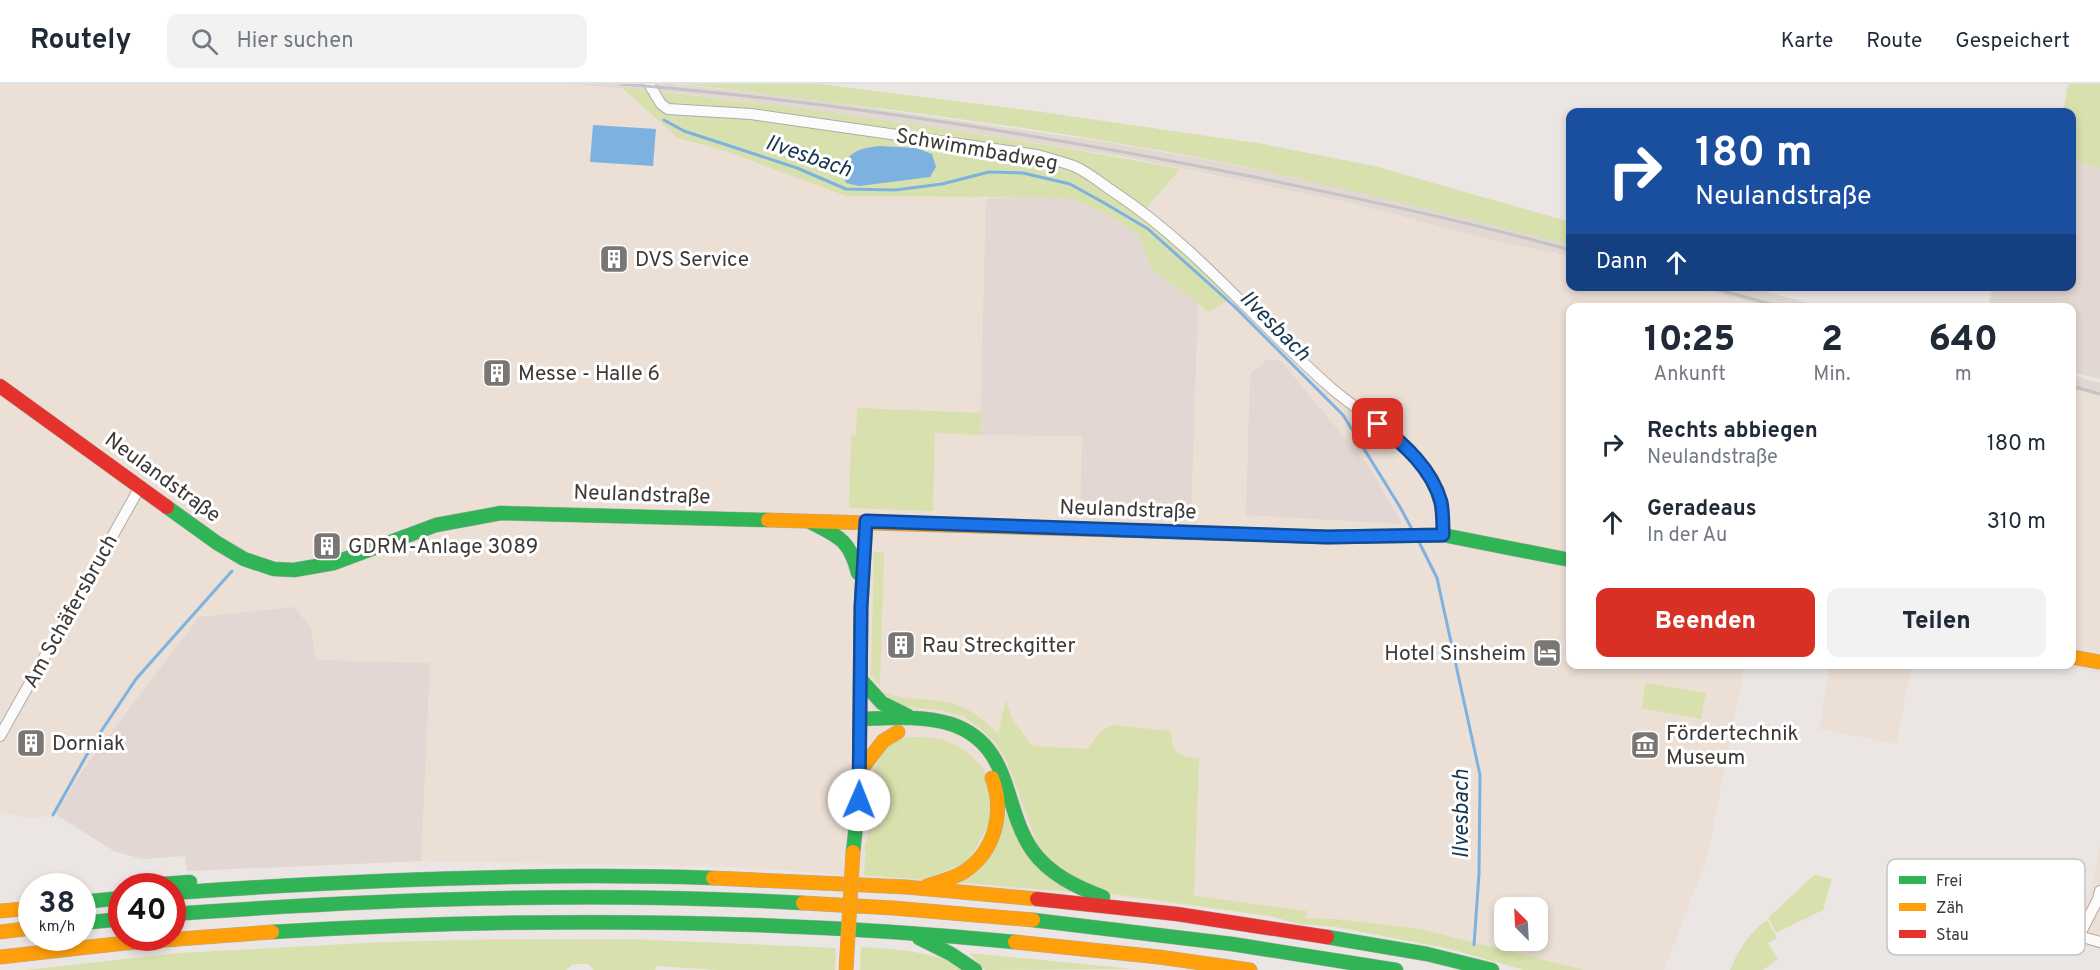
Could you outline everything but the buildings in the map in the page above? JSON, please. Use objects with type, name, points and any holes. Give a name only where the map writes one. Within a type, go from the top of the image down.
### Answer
[{"type":"main road","name":"Neulandstraße","points":[[0,386],[242,559],[282,570],[313,569],[332,564],[426,528],[488,514],[539,512],[1349,537],[1443,535],[1566,559]]},
{"type":"main road","points":[[806,520],[840,537],[854,552],[861,607]]},
{"type":"main road","points":[[846,970],[853,852],[859,800],[861,607],[866,521]]},
{"type":"main road","points":[[2076,658],[2100,662]]},
{"type":"main road","points":[[861,680],[882,702],[914,719]]},
{"type":"main road","points":[[860,725],[914,719],[948,723],[963,729],[988,748],[998,762],[1007,781],[1023,834],[1032,850],[1044,864],[1071,885],[1135,909]]},
{"type":"main road","points":[[860,725],[898,732],[939,734],[955,739],[975,753],[995,783],[999,804],[997,823],[982,855],[964,872],[921,888]]},
{"type":"main road","points":[[860,771],[883,741],[898,732]]},
{"type":"main road","points":[[186,892],[388,878],[574,876],[772,879],[921,888],[1135,909],[1322,936],[1427,954],[1492,970]]},
{"type":"main road","points":[[186,883],[222,881],[278,885]]},
{"type":"main road","points":[[186,913],[366,901],[561,896],[866,905],[1047,921],[1212,941],[1396,970]]},
{"type":"main road","points":[[0,911],[18,909]]},
{"type":"main road","points":[[0,957],[222,935],[418,924],[559,921],[738,923],[908,932],[1042,945],[1250,970]]},
{"type":"main road","points":[[0,932],[18,930]]},
{"type":"main road","points":[[908,932],[951,954],[975,970]]},
{"type":"main road","points":[[1172,970],[1205,964]]},
{"type":"street","name":"Schwimmbadweg","points":[[650,84],[661,105],[668,110],[773,117],[1037,155],[1076,167],[1136,206],[1202,262],[1330,388],[1395,437],[1406,448],[1425,470],[1437,491],[1442,509],[1443,535]]},
{"type":"street","name":"Am Schäfersbruch","points":[[0,736],[140,487]]},
{"type":"street","points":[[2085,924],[2100,891]]},
{"type":"street","points":[[2085,938],[2100,942]]},
{"type":"shaded area","points":[[0,84],[572,84],[622,88],[678,138],[728,152],[985,198],[1072,199],[1209,312],[1143,212],[1180,169],[1347,202],[1496,241],[1566,255],[1566,291],[1709,291],[1756,303],[1566,303],[1566,669],[1744,669],[1707,858],[1664,970],[1585,970],[1509,951],[1548,951],[1548,897],[1494,897],[1494,947],[1421,929],[1336,919],[1269,916],[1127,898],[743,867],[421,861],[187,871],[185,856],[142,859],[114,851],[55,814],[31,819],[0,812]]},
{"type":"shaded area","points":[[573,84],[675,84],[796,97],[1106,142],[1230,164],[1350,189],[1566,243],[1566,255],[1496,241],[1347,202],[1120,156],[905,123],[687,94]]},
{"type":"shaded area","points":[[2076,162],[2100,168],[2100,379],[2076,373],[2076,303],[1989,303],[1992,291],[2076,291]]},
{"type":"shaded area","points":[[986,198],[1072,199],[1108,215],[1138,235],[1152,269],[1198,303],[1191,517],[1080,513],[1082,436],[980,435]]},
{"type":"shaded area","points":[[1709,291],[1763,291],[1809,303],[1756,303]]},
{"type":"shaded area","points":[[1268,359],[1281,361],[1372,471],[1402,524],[1246,515],[1250,374]]},
{"type":"shaded area","points":[[2076,376],[2100,383],[2100,396],[2076,390]]},
{"type":"shaded area","points":[[2076,389],[2100,396],[2100,673],[2076,669]]},
{"type":"shaded area","points":[[294,607],[311,628],[316,660],[430,663],[421,861],[187,871],[185,856],[142,859],[114,851],[55,814],[85,767],[199,617]]},
{"type":"shaded area","points":[[1829,669],[1910,669],[1897,744],[1819,729]]},
{"type":"shaded area","points":[[2100,845],[2100,950],[2085,945],[2085,902],[2093,884]]},
{"type":"green space","points":[[684,84],[819,84],[1035,111],[1263,144],[1374,166],[1566,221],[1566,243],[1315,182],[1164,151],[958,119]]},
{"type":"green space","points":[[2068,84],[2100,84],[2100,168],[2076,162],[2076,108],[2064,108]]},
{"type":"green space","points":[[622,88],[752,102],[883,120],[1180,169],[1143,212],[1235,295],[1209,312],[1152,269],[1138,235],[1108,215],[1072,199],[846,196],[728,152],[678,138]]},
{"type":"green space","points":[[857,408],[981,413],[980,435],[935,433],[933,511],[849,508],[851,436],[856,435]]},
{"type":"green space","points":[[874,552],[884,552],[880,685],[871,675]]},
{"type":"green space","points":[[1646,683],[1706,693],[1701,719],[1641,708]]},
{"type":"green space","points":[[881,691],[904,698],[941,701],[957,705],[979,717],[998,734],[1006,700],[1012,719],[1032,746],[1087,749],[1103,729],[1115,725],[1171,731],[1177,752],[1181,755],[1199,758],[1194,896],[1307,911],[1305,918],[1336,919],[1421,929],[1494,947],[1494,951],[1509,951],[1585,970],[1524,970],[1450,949],[1336,927],[1300,924],[1269,916],[1099,892],[1041,854],[1008,764],[997,745],[981,729],[963,716],[941,710],[900,706]]},
{"type":"green space","points":[[906,737],[927,737],[950,742],[970,755],[978,763],[990,783],[994,794],[994,811],[969,861],[924,880],[864,875],[866,851],[864,849],[871,824],[875,768],[883,749]]},
{"type":"green space","points":[[1003,810],[1073,892],[955,882]]},
{"type":"green space","points":[[1814,875],[1832,879],[1823,910],[1776,933],[1768,918]]},
{"type":"green space","points":[[1767,920],[1777,938],[1768,943],[1778,959],[1763,970],[1730,970],[1745,942]]},
{"type":"green space","points":[[629,939],[836,948],[835,970],[717,970],[657,966],[655,970],[594,970],[588,964],[573,964],[566,970],[25,970],[179,953],[385,942]]},
{"type":"green space","points":[[861,947],[903,950],[929,955],[967,970],[860,970]]},
{"type":"green space","points":[[969,953],[1134,969],[985,970]]},
{"type":"water","points":[[593,125],[656,129],[653,166],[590,162]]},
{"type":"water","points":[[879,146],[916,148],[932,154],[936,167],[930,177],[859,186],[846,183],[841,169],[848,158],[861,150]]},
{"type":"waterway","name":"Ilvesbach","points":[[664,120],[684,131],[797,168],[846,189],[895,190],[942,184],[989,172],[1023,173],[1070,184],[1148,229],[1235,307],[1343,415],[1413,531]]},
{"type":"waterway","name":"Ilvesbach","points":[[1419,542],[1437,578],[1480,775],[1479,874],[1474,945]]},
{"type":"waterway","points":[[53,815],[94,742],[136,679],[232,571]]},
{"type":"railway","points":[[621,84],[859,110],[1097,147],[1373,202],[1492,229],[1566,249]]},
{"type":"railway","points":[[1724,291],[1766,303]]},
{"type":"railway","points":[[2076,387],[2100,394]]},
{"type":"traffic: fast","points":[[167,507],[217,543],[244,559],[274,569],[294,570],[334,563],[436,525],[501,513],[768,520]]},
{"type":"traffic: fast","points":[[853,852],[859,800],[861,607],[866,521]]},
{"type":"traffic: fast","points":[[812,523],[843,541],[855,562],[858,573]]},
{"type":"traffic: fast","points":[[1114,530],[1327,537],[1443,535],[1566,559]]},
{"type":"traffic: fast","points":[[861,680],[882,703],[908,716]]},
{"type":"traffic: fast","points":[[860,719],[929,719],[951,724],[971,734],[986,746],[996,761],[1022,833],[1032,850],[1046,866],[1064,879],[1103,897]]},
{"type":"traffic: fast","points":[[186,892],[442,878],[577,876],[713,878]]},
{"type":"traffic: fast","points":[[186,882],[190,882]]},
{"type":"traffic: fast","points":[[186,913],[330,904],[487,898],[724,899],[803,903]]},
{"type":"traffic: fast","points":[[96,901],[108,899]]},
{"type":"traffic: fast","points":[[96,922],[108,920]]},
{"type":"traffic: fast","points":[[1033,920],[1232,944],[1396,970]]},
{"type":"traffic: fast","points":[[272,932],[458,924],[644,922],[830,928],[1015,942]]},
{"type":"traffic: fast","points":[[1327,937],[1427,954],[1492,970]]},
{"type":"traffic: fast","points":[[919,938],[951,954],[975,970]]},
{"type":"traffic: slow","points":[[768,520],[1114,530]]},
{"type":"traffic: slow","points":[[2076,658],[2100,662]]},
{"type":"traffic: slow","points":[[860,771],[883,741],[898,732]]},
{"type":"traffic: slow","points":[[927,886],[962,873],[973,865],[989,843],[997,818],[996,791],[992,778]]},
{"type":"traffic: slow","points":[[846,970],[853,852]]},
{"type":"traffic: slow","points":[[713,878],[906,887],[1037,899]]},
{"type":"traffic: slow","points":[[803,903],[1033,920]]},
{"type":"traffic: slow","points":[[0,911],[18,909]]},
{"type":"traffic: slow","points":[[0,932],[18,930]]},
{"type":"traffic: slow","points":[[0,957],[125,943],[272,932]]},
{"type":"traffic: slow","points":[[1015,942],[1159,957],[1250,970]]},
{"type":"traffic: jam","points":[[0,386],[167,507]]},
{"type":"traffic: jam","points":[[1037,899],[1177,914],[1327,937]]},
{"type":"place","name":"DVS Service","points":[[614,259]]},
{"type":"place","name":"Messe - Halle 6","points":[[497,373]]},
{"type":"place","name":"GDRM-Anlage 3089","points":[[327,546]]},
{"type":"place","name":"Rau Streckgitter","points":[[901,645]]},
{"type":"place","name":"Hotel Sinsheim","points":[[1547,653]]},
{"type":"place","name":"Dorniak","points":[[31,743]]},
{"type":"place","name":"Fördertechnik Museum","points":[[1645,745]]},
{"type":"route","points":[[859,800],[861,607],[866,521],[1327,537],[1443,535],[1440,500],[1425,470],[1395,437],[1378,424]]}]
